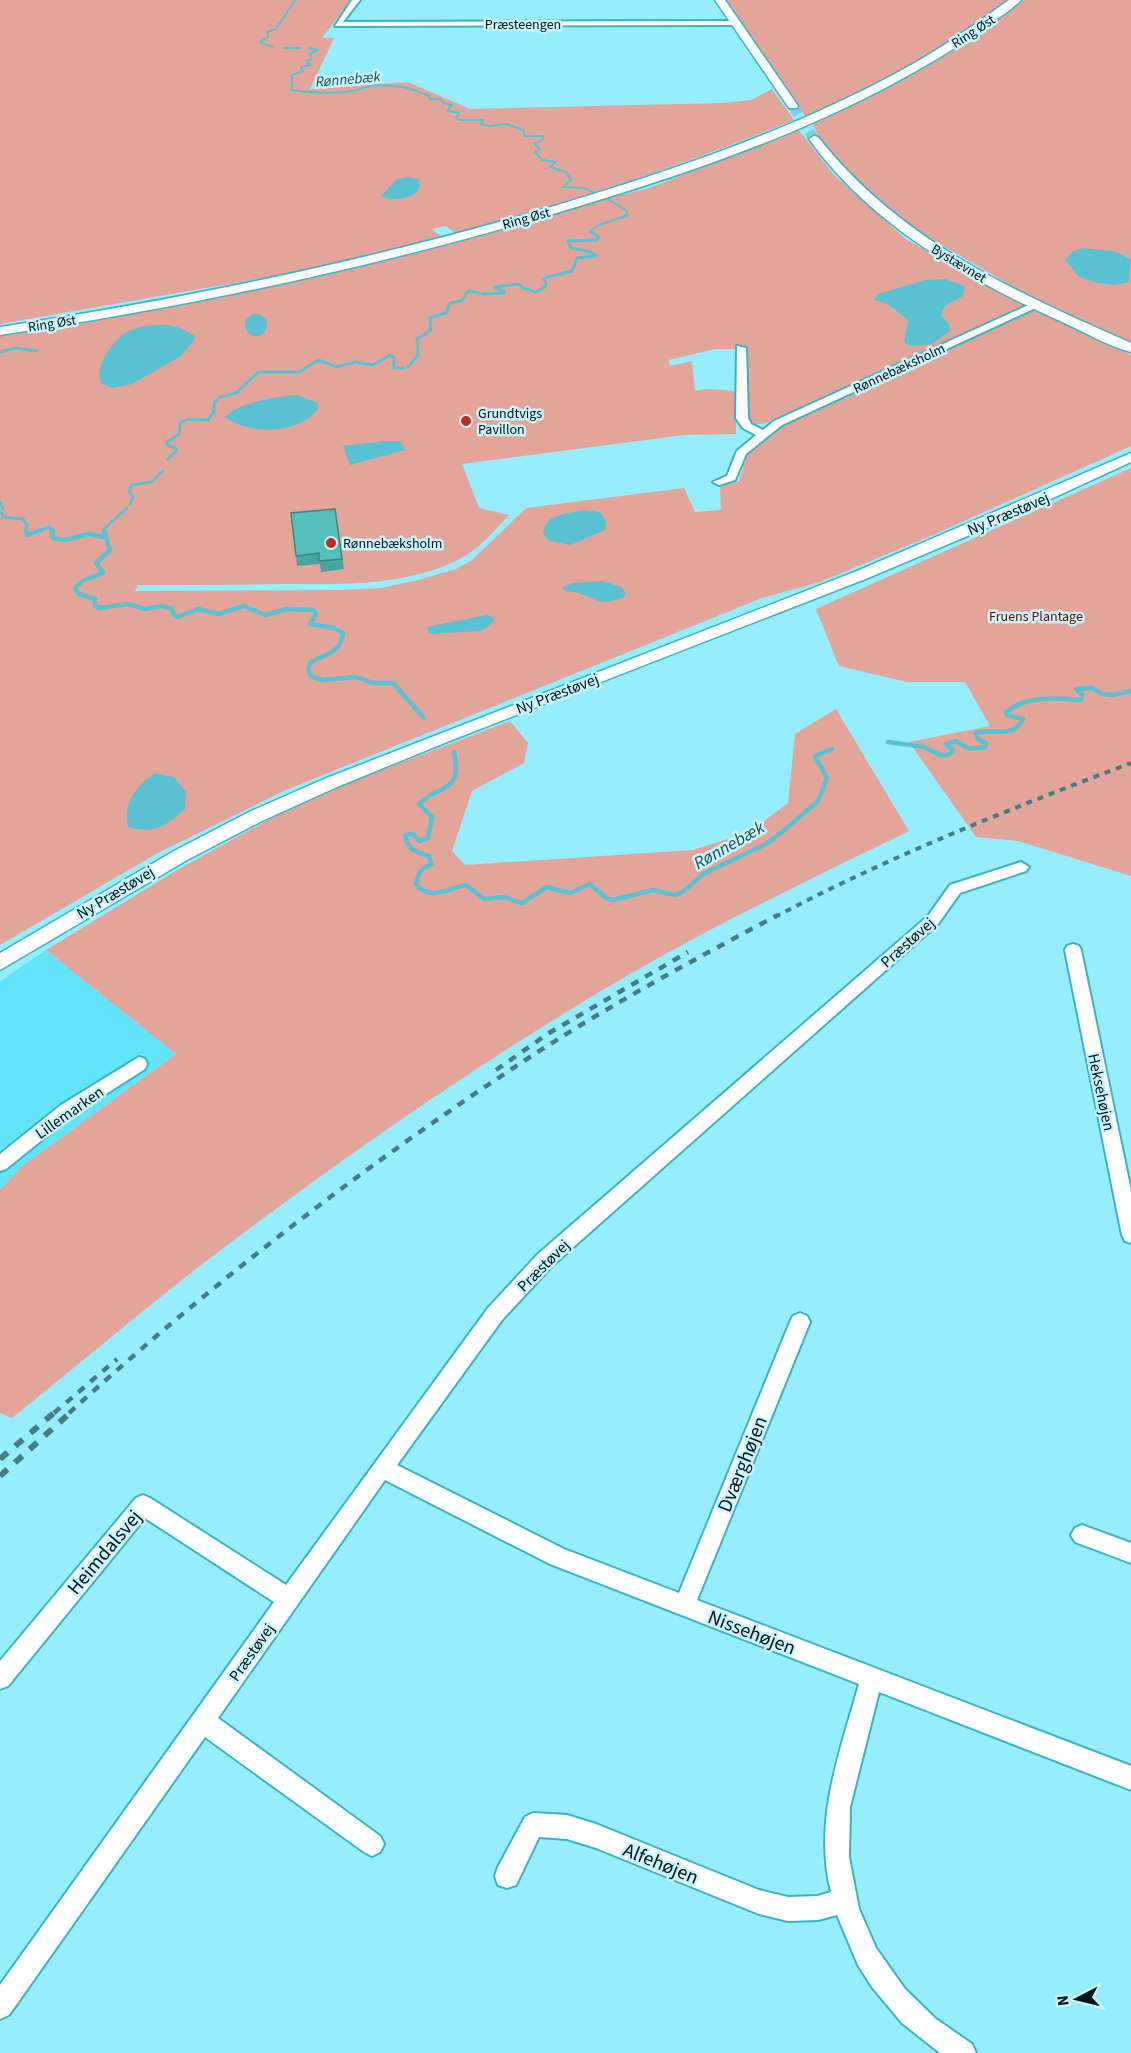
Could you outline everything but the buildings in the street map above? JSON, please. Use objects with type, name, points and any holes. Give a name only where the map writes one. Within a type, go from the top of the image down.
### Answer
[{"type":"main road","name":"Ring Øst","points":[[0,331],[129,310],[313,273],[498,226],[621,189],[685,168],[822,114],[922,63],[996,16],[1016,0]]},
{"type":"street","name":"Præsteengen","points":[[356,0],[339,24],[737,23]]},
{"type":"street","points":[[720,0],[793,106]]},
{"type":"street","name":"Bystævnet","points":[[814,139],[841,173],[889,217],[954,260],[1037,305],[1131,348]]},
{"type":"street","name":"Rønnebæksholm","points":[[719,482],[727,480],[734,474],[741,453],[778,423],[1037,305]]},
{"type":"street","points":[[741,348],[742,418],[747,426],[764,434]]},
{"type":"street","name":"Ny Præstøvej","points":[[0,963],[163,864],[293,799],[425,744],[902,558],[1059,491],[1131,457]]},
{"type":"street","name":"Præstøvej","points":[[0,2006],[288,1599],[495,1314],[545,1260],[933,920],[952,883],[1021,867]]},
{"type":"street","name":"Heksehøjen","points":[[1073,950],[1131,1235]]},
{"type":"street","name":"Lillemarken","points":[[0,1164],[67,1110],[140,1064]]},
{"type":"street","name":"Dværghøjen","points":[[684,1606],[800,1322]]},
{"type":"street","name":"Nissehøjen","points":[[382,1468],[558,1557],[1131,1778]]},
{"type":"street","name":"Heimdalsvej","points":[[0,1678],[144,1504],[288,1599]]},
{"type":"street","points":[[1082,1535],[1131,1553]]},
{"type":"street","points":[[872,1678],[838,1807],[836,1854],[844,1901],[866,1956],[895,1998],[937,2037],[963,2053]]},
{"type":"street","points":[[202,1721],[372,1844]]},
{"type":"street","name":"Alfehøjen","points":[[507,1876],[532,1826],[567,1827],[596,1836],[759,1902],[798,1909],[818,1908],[844,1901]]},
{"type":"shaded area","points":[[408,177],[419,179],[419,188],[416,193],[407,197],[390,199],[381,196],[397,179]]},
{"type":"shaded area","points":[[1084,248],[1113,251],[1131,259],[1129,282],[1114,285],[1093,282],[1078,276],[1065,260],[1073,251]]},
{"type":"shaded area","points":[[945,279],[965,286],[963,296],[945,306],[941,315],[949,324],[950,331],[932,344],[909,346],[904,341],[908,320],[886,303],[874,300],[878,294],[925,280]]},
{"type":"shaded area","points":[[256,314],[264,317],[267,325],[264,333],[256,336],[248,333],[245,325],[248,317]]},
{"type":"shaded area","points":[[168,325],[195,336],[181,356],[132,384],[112,388],[101,383],[102,363],[117,340],[139,327]]},
{"type":"shaded area","points":[[297,395],[318,403],[318,409],[309,418],[286,428],[273,430],[247,427],[225,417],[250,404]]},
{"type":"shaded area","points":[[400,441],[405,450],[350,465],[343,446]]},
{"type":"shaded area","points":[[583,510],[600,512],[606,520],[605,530],[571,545],[549,541],[543,533],[545,526],[553,518]]},
{"type":"shaded area","points":[[602,581],[622,587],[626,594],[624,597],[605,602],[579,593],[568,592],[562,588],[572,583]]},
{"type":"shaded area","points":[[486,615],[493,617],[494,622],[481,631],[429,634],[427,627]]},
{"type":"shaded area","points":[[155,773],[174,777],[186,792],[185,809],[159,827],[145,830],[128,827],[127,811],[132,796],[142,783]]},
{"type":"shaded area","points":[[46,950],[176,1054],[21,1167],[0,1190],[0,981]]},
{"type":"green space","points":[[0,0],[351,0],[322,38],[334,38],[310,89],[408,82],[470,109],[723,103],[751,100],[772,89],[794,120],[627,182],[541,209],[455,233],[446,226],[432,229],[442,237],[292,273],[0,324]]},
{"type":"green space","points":[[726,0],[1011,0],[920,62],[806,117]]},
{"type":"green space","points":[[1024,0],[1131,0],[1131,342],[1036,300],[892,216],[844,171],[820,139],[812,123],[897,82],[983,31]]},
{"type":"green space","points":[[798,129],[834,175],[907,240],[1028,306],[763,424],[752,424],[745,418],[744,349],[715,349],[669,360],[670,366],[692,361],[695,391],[705,389],[737,391],[736,434],[684,435],[462,464],[479,508],[509,515],[470,553],[433,570],[390,580],[368,582],[138,585],[135,591],[381,588],[456,569],[472,560],[526,508],[684,488],[695,512],[721,510],[720,487],[739,481],[748,453],[783,426],[1038,308],[1131,355],[1131,446],[933,535],[820,582],[762,598],[286,790],[156,854],[0,945],[0,335],[124,315],[311,278],[652,187]],"holes":[[[963,296],[945,306],[941,315],[949,324],[904,341],[908,320],[886,303]]]},
{"type":"green space","name":"Fruens Plantage","points":[[1131,468],[1131,876],[1018,841],[976,837],[909,742],[990,726],[965,682],[907,682],[839,666],[816,609]]},
{"type":"green space","points":[[836,709],[909,831],[702,934],[635,971],[528,1036],[422,1105],[268,1214],[12,1418],[0,1413],[0,1190],[21,1167],[176,1054],[46,950],[172,873],[306,799],[510,721],[528,743],[524,763],[472,791],[452,851],[465,865],[692,850],[748,833],[788,803],[795,734]]},
{"type":"waterway","points":[[272,47],[260,42],[268,37],[267,32],[276,29],[295,0]]},
{"type":"waterway","points":[[284,48],[300,48]]},
{"type":"waterway","name":"Rønnebæk","points":[[309,48],[318,50],[310,54],[311,59],[306,61],[310,65],[301,67],[303,71],[292,75],[292,90],[333,93],[374,85],[402,87],[428,95],[430,99],[441,99],[443,103],[452,105],[447,111],[459,113],[456,118],[459,120],[483,120],[481,124],[489,126],[507,124],[523,130],[525,136],[543,136],[543,139],[535,144],[540,149],[535,152],[542,160],[556,162],[550,167],[566,172],[571,180],[563,187],[584,188],[593,192]]},
{"type":"waterway","name":"Rønnebæk","points":[[590,231],[599,225],[628,215],[626,210],[609,200]]},
{"type":"waterway","name":"Rønnebæk","points":[[545,281],[547,277],[572,271],[577,258],[596,256],[591,252],[571,248],[568,241],[596,240],[599,237],[590,231]]},
{"type":"waterway","name":"Rønnebæk","points":[[523,288],[536,292],[545,287],[546,283]]},
{"type":"waterway","name":"Rønnebæk","points":[[501,290],[494,287],[518,284],[521,286]]},
{"type":"waterway","name":"Rønnebæk","points":[[465,295],[469,291],[479,293]]},
{"type":"waterway","name":"Rønnebæk","points":[[482,294],[504,293],[503,291]]},
{"type":"waterway","name":"Rønnebæk","points":[[408,367],[418,355],[417,339],[431,330],[430,318],[446,313],[450,303],[461,301],[465,297]]},
{"type":"waterway","points":[[0,352],[15,348],[37,351]]},
{"type":"waterway","name":"Rønnebæk","points":[[168,459],[176,451],[175,448],[167,445],[167,442],[179,434],[180,423],[188,419],[208,420],[214,412],[214,403],[220,397],[236,393],[258,372],[299,372],[318,360],[337,367],[355,362],[373,365],[390,355],[394,358],[394,368],[404,368]]},
{"type":"waterway","name":"Rønnebæk","points":[[130,504],[133,497],[129,491],[131,485],[151,482],[163,471]]},
{"type":"waterway","points":[[0,502],[3,509]]},
{"type":"waterway","name":"Rønnebæk","points":[[105,531],[104,529],[127,508]]},
{"type":"waterway","points":[[2,513],[3,517],[23,519],[27,525],[25,531]]},
{"type":"waterway","points":[[37,531],[49,527],[54,531]]},
{"type":"waterway","points":[[26,530],[27,535],[41,530]]},
{"type":"waterway","points":[[52,530],[53,538],[65,540],[88,534],[105,537]]},
{"type":"waterway","name":"Rønnebæk","points":[[104,530],[110,550],[96,563],[103,573],[82,581],[75,588],[79,594],[95,599],[95,606],[99,608],[128,604],[145,609],[161,606],[171,608],[174,615],[178,617],[198,609],[218,614],[244,606],[265,615],[287,609],[314,610],[316,614],[310,624],[334,628],[343,633],[336,649],[311,662],[308,670],[311,676],[323,680],[356,677],[373,683],[393,683],[424,718]]},
{"type":"waterway","name":"Rønnebæk","points":[[888,742],[924,747],[942,756],[950,754],[953,750],[946,744],[956,741],[969,749],[985,747],[986,743],[978,739],[976,733],[1014,729],[1023,719],[1007,715],[1006,712],[1023,703],[1042,699],[1081,700],[1082,694],[1076,689],[1092,688],[1102,694],[1112,695],[1131,691]]},
{"type":"waterway","name":"Rønnebæk","points":[[454,752],[456,765],[452,782],[419,804],[432,817],[428,838],[419,841],[413,834],[405,835],[410,847],[416,852],[429,856],[431,864],[420,871],[416,884],[427,892],[433,893],[466,885],[484,899],[503,897],[522,903],[547,887],[570,893],[590,884],[606,898],[613,900],[653,890],[675,895],[681,893],[705,873],[766,844],[818,801],[827,778],[815,756],[832,749]]},
{"type":"tunnel","points":[[793,106],[814,139]]},
{"type":"railway","points":[[775,917],[906,854],[1131,763]]},
{"type":"railway","points":[[69,1413],[234,1272],[407,1141],[588,1020],[778,915]]},
{"type":"railway","points":[[496,1070],[549,1033],[688,952]]},
{"type":"railway","points":[[54,1413],[117,1359]]},
{"type":"railway","points":[[0,1459],[55,1412]]},
{"type":"railway","points":[[0,1476],[71,1412]]},
{"type":"place","name":"Grundtvigs Pavillon","points":[[466,421]]},
{"type":"place","name":"Rønnebæksholm","points":[[331,543]]}]
